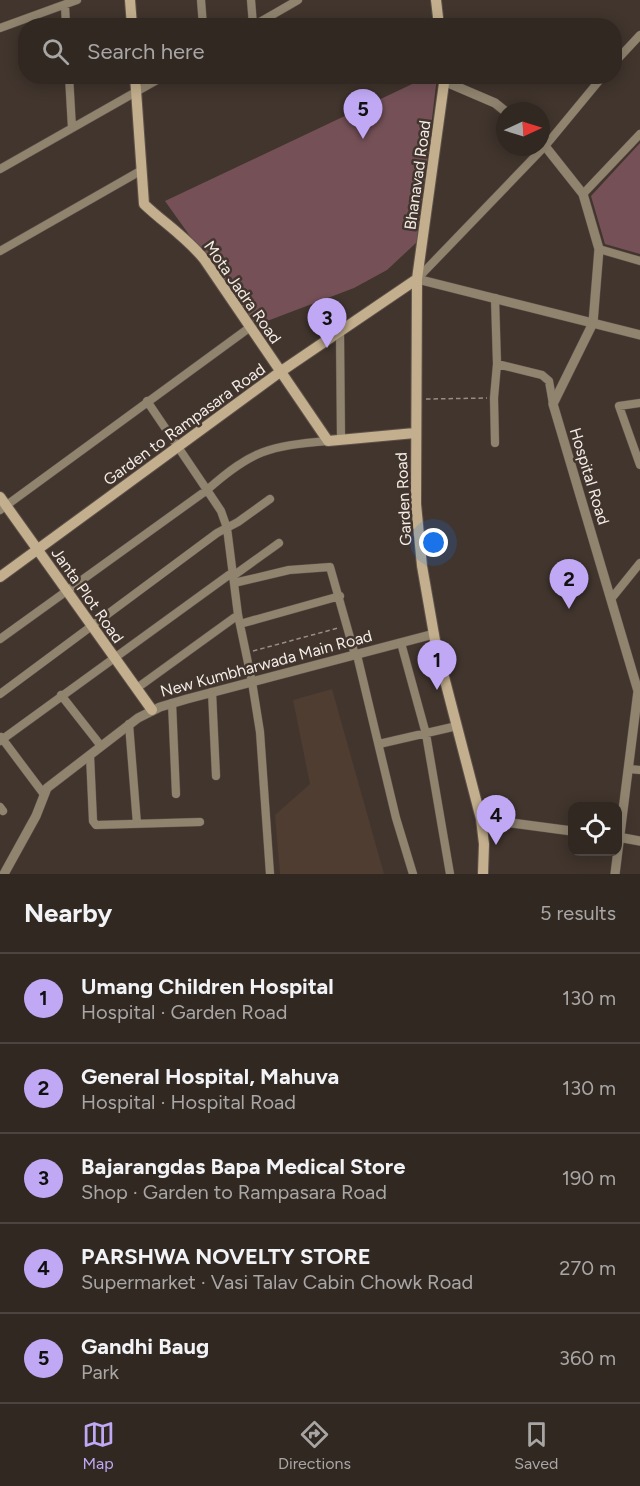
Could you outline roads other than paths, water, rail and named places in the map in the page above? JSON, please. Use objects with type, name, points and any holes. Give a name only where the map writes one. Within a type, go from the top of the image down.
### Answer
[{"type":"main road","points":[[130,0],[131,18]]},
{"type":"main road","points":[[437,1],[438,18]]},
{"type":"main road","name":"Mota Jadra Road","points":[[136,84],[144,204],[165,225],[189,241],[327,441]]},
{"type":"main road","name":"Bhanavad Road","points":[[417,279],[445,84]]},
{"type":"main road","name":"Garden to Rampasara Road","points":[[0,577],[280,372],[417,279]]},
{"type":"main road","name":"Garden Road","points":[[417,279],[415,433],[418,541],[434,634],[481,819],[484,844],[483,874]]},
{"type":"main road","points":[[327,441],[415,433]]},
{"type":"main road","name":"Janta Plot Road","points":[[2,504],[38,550],[152,710]]},
{"type":"street","points":[[28,18],[77,0]]},
{"type":"street","points":[[201,0],[202,18]]},
{"type":"street","points":[[251,0],[252,18]]},
{"type":"street","points":[[267,18],[298,0]]},
{"type":"street","points":[[65,5],[66,18]]},
{"type":"street","points":[[0,28],[18,22]]},
{"type":"street","points":[[622,55],[640,35]]},
{"type":"street","points":[[69,84],[72,128]]},
{"type":"street","points":[[0,170],[150,84]]},
{"type":"street","points":[[456,84],[496,104]]},
{"type":"street","points":[[550,135],[596,84]]},
{"type":"street","points":[[583,194],[640,134]]},
{"type":"street","points":[[550,152],[583,194],[599,249],[593,323],[553,404]]},
{"type":"street","points":[[531,156],[417,279],[640,335]]},
{"type":"street","points":[[0,251],[142,170]]},
{"type":"street","points":[[599,249],[640,261]]},
{"type":"street","points":[[495,298],[497,364],[494,398],[495,443]]},
{"type":"street","points":[[2,504],[249,328]]},
{"type":"street","points":[[340,332],[341,439]]},
{"type":"street","points":[[497,364],[542,375],[549,381],[553,404]]},
{"type":"street","points":[[147,401],[221,511],[227,528],[239,620],[260,732],[270,874]]},
{"type":"street","name":"Hospital Road","points":[[553,404],[639,688],[622,813]]},
{"type":"street","points":[[640,404],[619,406],[640,465]]},
{"type":"street","points":[[0,639],[207,490],[234,466],[256,453],[283,445],[327,441]]},
{"type":"street","points":[[0,694],[92,625],[270,499]]},
{"type":"street","points":[[1,874],[36,816],[43,793],[1,739],[279,543]]},
{"type":"street","points":[[611,598],[640,563]]},
{"type":"street","points":[[233,577],[328,566],[333,570],[380,744],[396,818],[413,874]]},
{"type":"street","points":[[137,688],[239,620],[340,596]]},
{"type":"street","name":"New Kumbharwada Main Road","points":[[43,793],[129,724],[152,710],[434,634]]},
{"type":"street","points":[[400,643],[426,734],[450,874]]},
{"type":"street","points":[[212,692],[216,776]]},
{"type":"street","points":[[61,695],[101,746]]},
{"type":"street","points":[[172,703],[176,794]]},
{"type":"street","points":[[129,724],[137,824]]},
{"type":"street","points":[[380,744],[457,726]]},
{"type":"street","points":[[90,755],[94,823],[98,826],[200,822]]},
{"type":"street","points":[[629,769],[640,770]]},
{"type":"street","points":[[481,819],[568,830]]},
{"type":"street","points":[[622,839],[640,841]]},
{"type":"street","name":"Hospital Road","points":[[615,874],[616,856]]},
{"type":"place","name":"Gandhi Baug","points":[[363,139]]},
{"type":"place","name":"Bajarangdas Bapa Medical Store","points":[[327,348]]},
{"type":"place","name":"General Hospital, Mahuva","points":[[569,609]]},
{"type":"place","name":"Umang Children Hospital","points":[[437,690]]},
{"type":"place","name":"PARSHWA NOVELTY STORE","points":[[496,845]]}]
